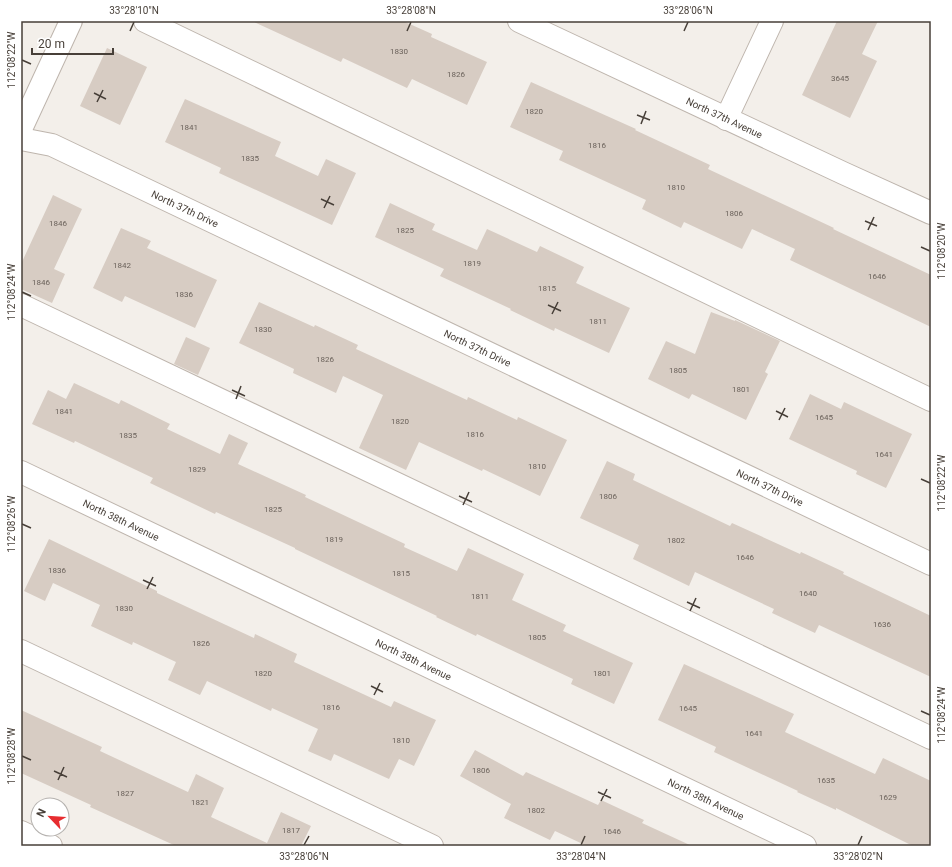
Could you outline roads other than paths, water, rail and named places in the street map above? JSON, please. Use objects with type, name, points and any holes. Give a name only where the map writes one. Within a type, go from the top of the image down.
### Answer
[{"type":"street","points":[[21,129],[71,21]]},
{"type":"street","points":[[145,21],[931,400]]},
{"type":"street","name":"North 37th Avenue","points":[[519,21],[726,119],[931,213]]},
{"type":"street","points":[[726,119],[772,21]]},
{"type":"street","name":"North 37th Drive","points":[[21,140],[52,145],[931,564]]},
{"type":"street","points":[[21,305],[931,738]]},
{"type":"street","name":"North 38th Avenue","points":[[21,472],[805,846]]},
{"type":"street","points":[[21,651],[432,846]]},
{"type":"street","points":[[21,832],[51,846]]}]
